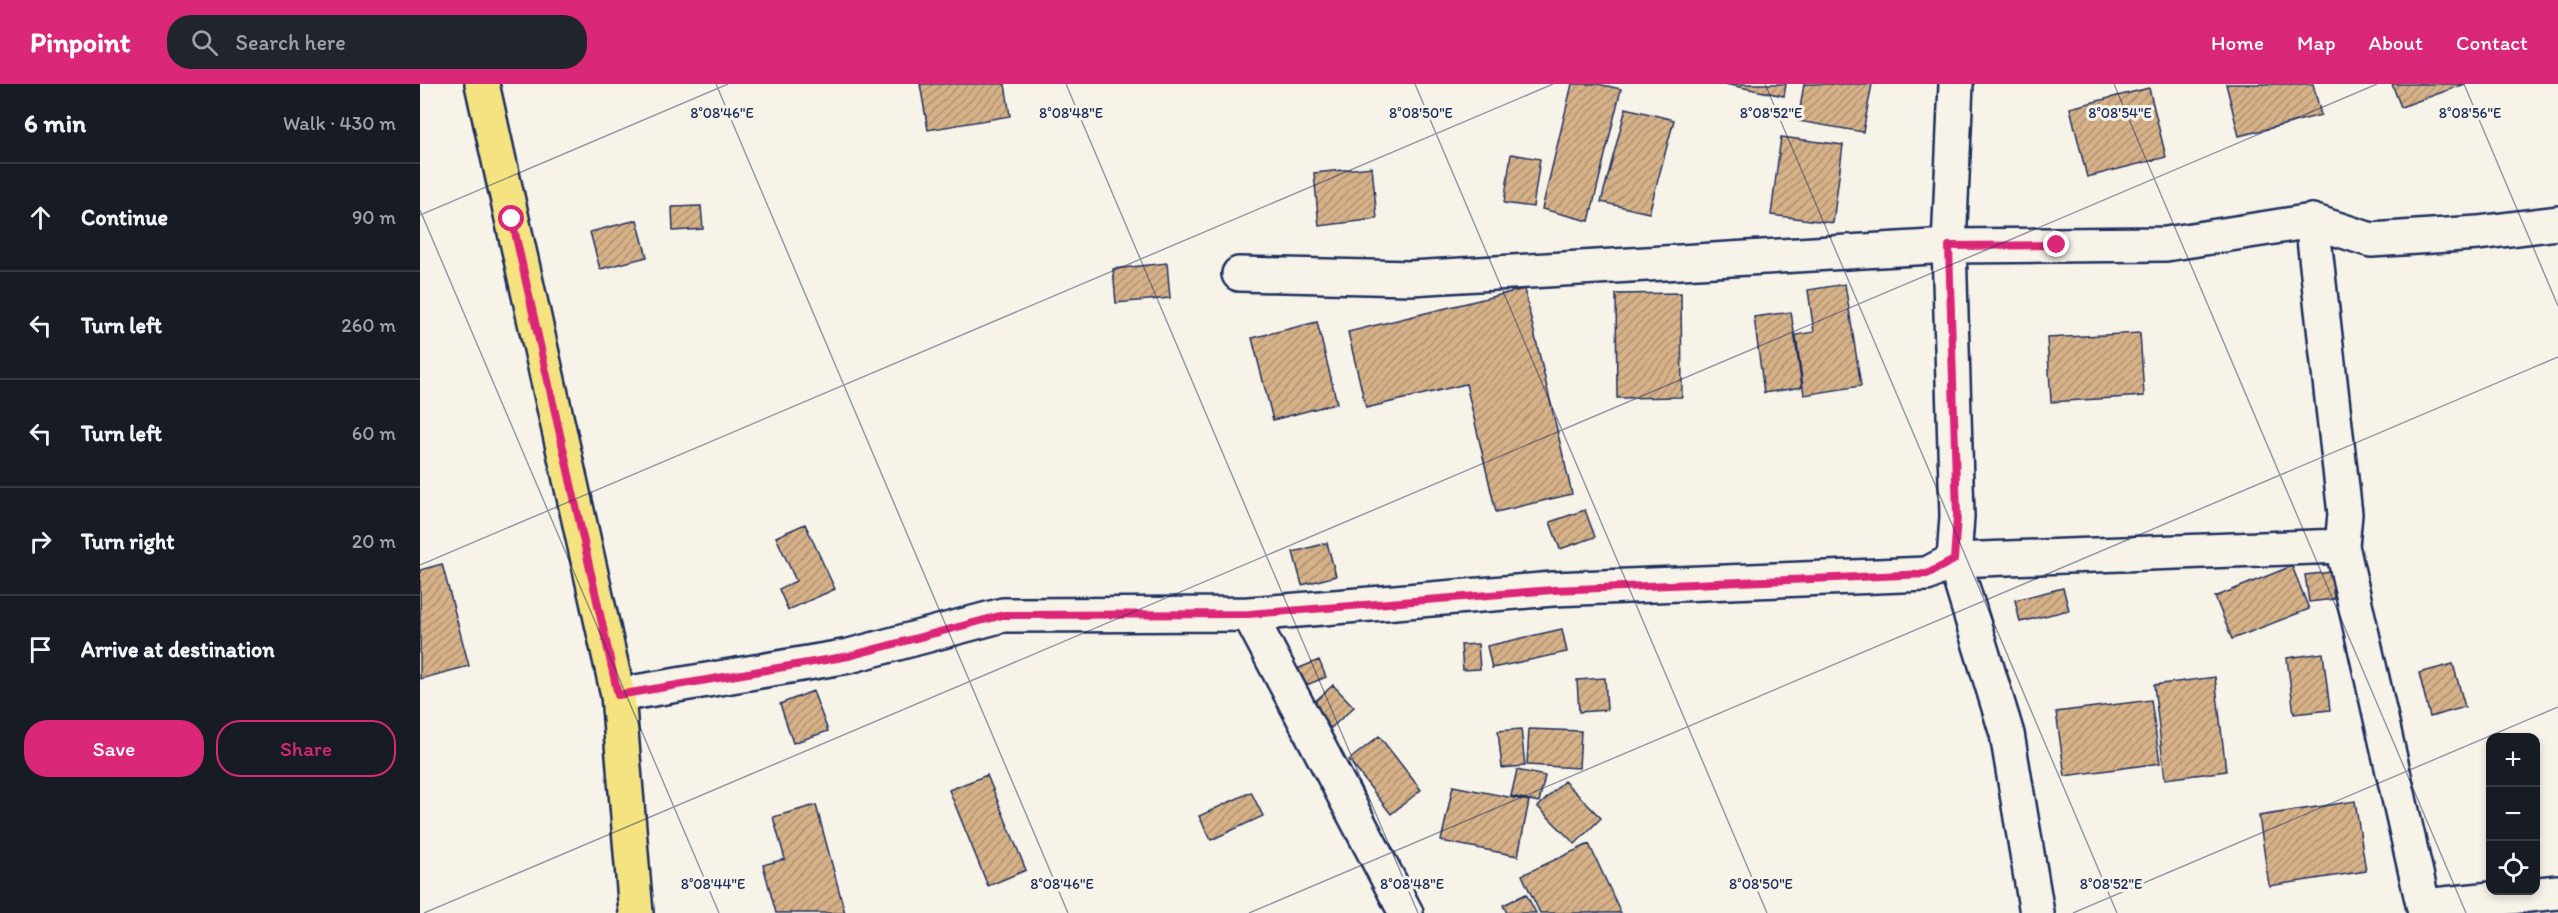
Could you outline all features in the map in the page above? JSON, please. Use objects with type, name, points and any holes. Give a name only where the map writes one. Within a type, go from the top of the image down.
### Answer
[{"type":"main road","points":[[482,84],[618,695],[630,913]]},
{"type":"street","points":[[1956,84],[1949,246],[1957,516],[1954,560],[2007,734],[2037,913]]},
{"type":"street","points":[[2312,221],[2345,514],[2342,546],[2425,910],[2558,892]]},
{"type":"street","points":[[1239,274],[1411,278],[1949,246],[2166,244],[2312,221],[2371,240],[2478,233],[2558,223]]},
{"type":"street","points":[[618,695],[849,656],[1003,615],[1249,614],[1553,590],[1927,574],[1954,560],[2342,546]]},
{"type":"street","points":[[1249,614],[1406,913]]},
{"type":"building","points":[[920,84],[1005,84],[1010,116],[928,130]]},
{"type":"building","points":[[1572,84],[1598,84],[1621,89],[1589,221],[1542,209]]},
{"type":"building","points":[[1725,84],[1786,84],[1784,96]]},
{"type":"building","points":[[1804,84],[1872,84],[1863,132],[1798,121]]},
{"type":"building","points":[[2226,84],[2313,84],[2321,115],[2239,136]]},
{"type":"building","points":[[2392,84],[2465,84],[2401,107]]},
{"type":"building","points":[[2149,88],[2166,157],[2087,177],[2070,108]]},
{"type":"building","points":[[1626,108],[1674,120],[1649,213],[1601,202]]},
{"type":"building","points":[[1781,137],[1843,145],[1833,223],[1771,215]]},
{"type":"building","points":[[1511,154],[1540,159],[1533,207],[1504,203]]},
{"type":"building","points":[[1372,167],[1377,219],[1319,226],[1314,173]]},
{"type":"building","points":[[701,206],[703,229],[673,231],[672,207]]},
{"type":"building","points":[[637,220],[647,257],[600,269],[590,232]]},
{"type":"building","points":[[1167,263],[1170,298],[1116,303],[1113,269]]},
{"type":"building","points":[[1845,284],[1861,386],[1804,395],[1796,335],[1814,332],[1808,290]]},
{"type":"building","points":[[1524,289],[1572,494],[1496,512],[1466,384],[1366,408],[1348,332]]},
{"type":"building","points":[[1681,293],[1682,397],[1617,398],[1616,294]]},
{"type":"building","points":[[1791,312],[1802,387],[1764,393],[1754,317]]},
{"type":"building","points":[[1317,322],[1337,403],[1273,420],[1252,338]]},
{"type":"building","points":[[2140,333],[2144,396],[2051,402],[2047,338]]},
{"type":"building","points":[[1585,510],[1595,537],[1560,549],[1550,522]]},
{"type":"building","points":[[805,524],[835,589],[788,610],[779,589],[796,581],[776,537]]},
{"type":"building","points":[[1327,543],[1336,576],[1302,585],[1293,552]]},
{"type":"building","points":[[442,564],[469,666],[420,679],[420,570]]},
{"type":"building","points":[[2292,566],[2309,609],[2232,639],[2215,597]]},
{"type":"building","points":[[2332,572],[2334,599],[2309,602],[2305,575]]},
{"type":"building","points":[[2063,588],[2069,610],[2020,622],[2015,600]]},
{"type":"building","points":[[1562,629],[1567,652],[1492,668],[1487,646]]},
{"type":"building","points":[[1478,644],[1480,669],[1463,670],[1461,645]]},
{"type":"building","points":[[2323,653],[2330,710],[2294,714],[2287,658]]},
{"type":"building","points":[[1319,660],[1326,677],[1294,690],[1287,673]]},
{"type":"building","points":[[2453,664],[2465,707],[2430,717],[2419,673]]},
{"type":"building","points":[[2215,677],[2226,771],[2165,779],[2154,685]]},
{"type":"building","points":[[1605,678],[1607,710],[1579,712],[1577,680]]},
{"type":"building","points":[[1333,685],[1354,707],[1331,728],[1310,706]]},
{"type":"building","points":[[813,691],[828,731],[793,743],[780,704]]},
{"type":"building","points":[[2151,700],[2160,763],[2065,776],[2056,712]]},
{"type":"building","points":[[1521,729],[1525,766],[1502,768],[1498,731]]},
{"type":"building","points":[[1529,729],[1581,731],[1579,768],[1527,765]]},
{"type":"building","points":[[1379,736],[1421,790],[1391,814],[1349,760]]},
{"type":"building","points":[[1517,770],[1545,776],[1539,802],[1511,796]]},
{"type":"building","points":[[987,775],[1026,870],[988,886],[949,790]]},
{"type":"building","points":[[1564,781],[1601,818],[1575,844],[1538,807]]},
{"type":"building","points":[[1453,786],[1529,801],[1518,856],[1441,841]]},
{"type":"building","points":[[1251,792],[1263,816],[1211,840],[1199,816]]},
{"type":"building","points":[[2355,801],[2366,871],[2269,886],[2259,816]]},
{"type":"building","points":[[816,805],[845,913],[776,913],[763,865],[785,859],[773,817]]},
{"type":"building","points":[[1589,844],[1621,913],[1540,913],[1522,875]]},
{"type":"building","points":[[1526,894],[1536,913],[1507,913],[1503,905]]},
{"type":"route","points":[[512,219],[618,695],[849,656],[1003,615],[1249,614],[1553,590],[1927,574],[1954,560],[1957,516],[1949,246],[2057,245]]}]
